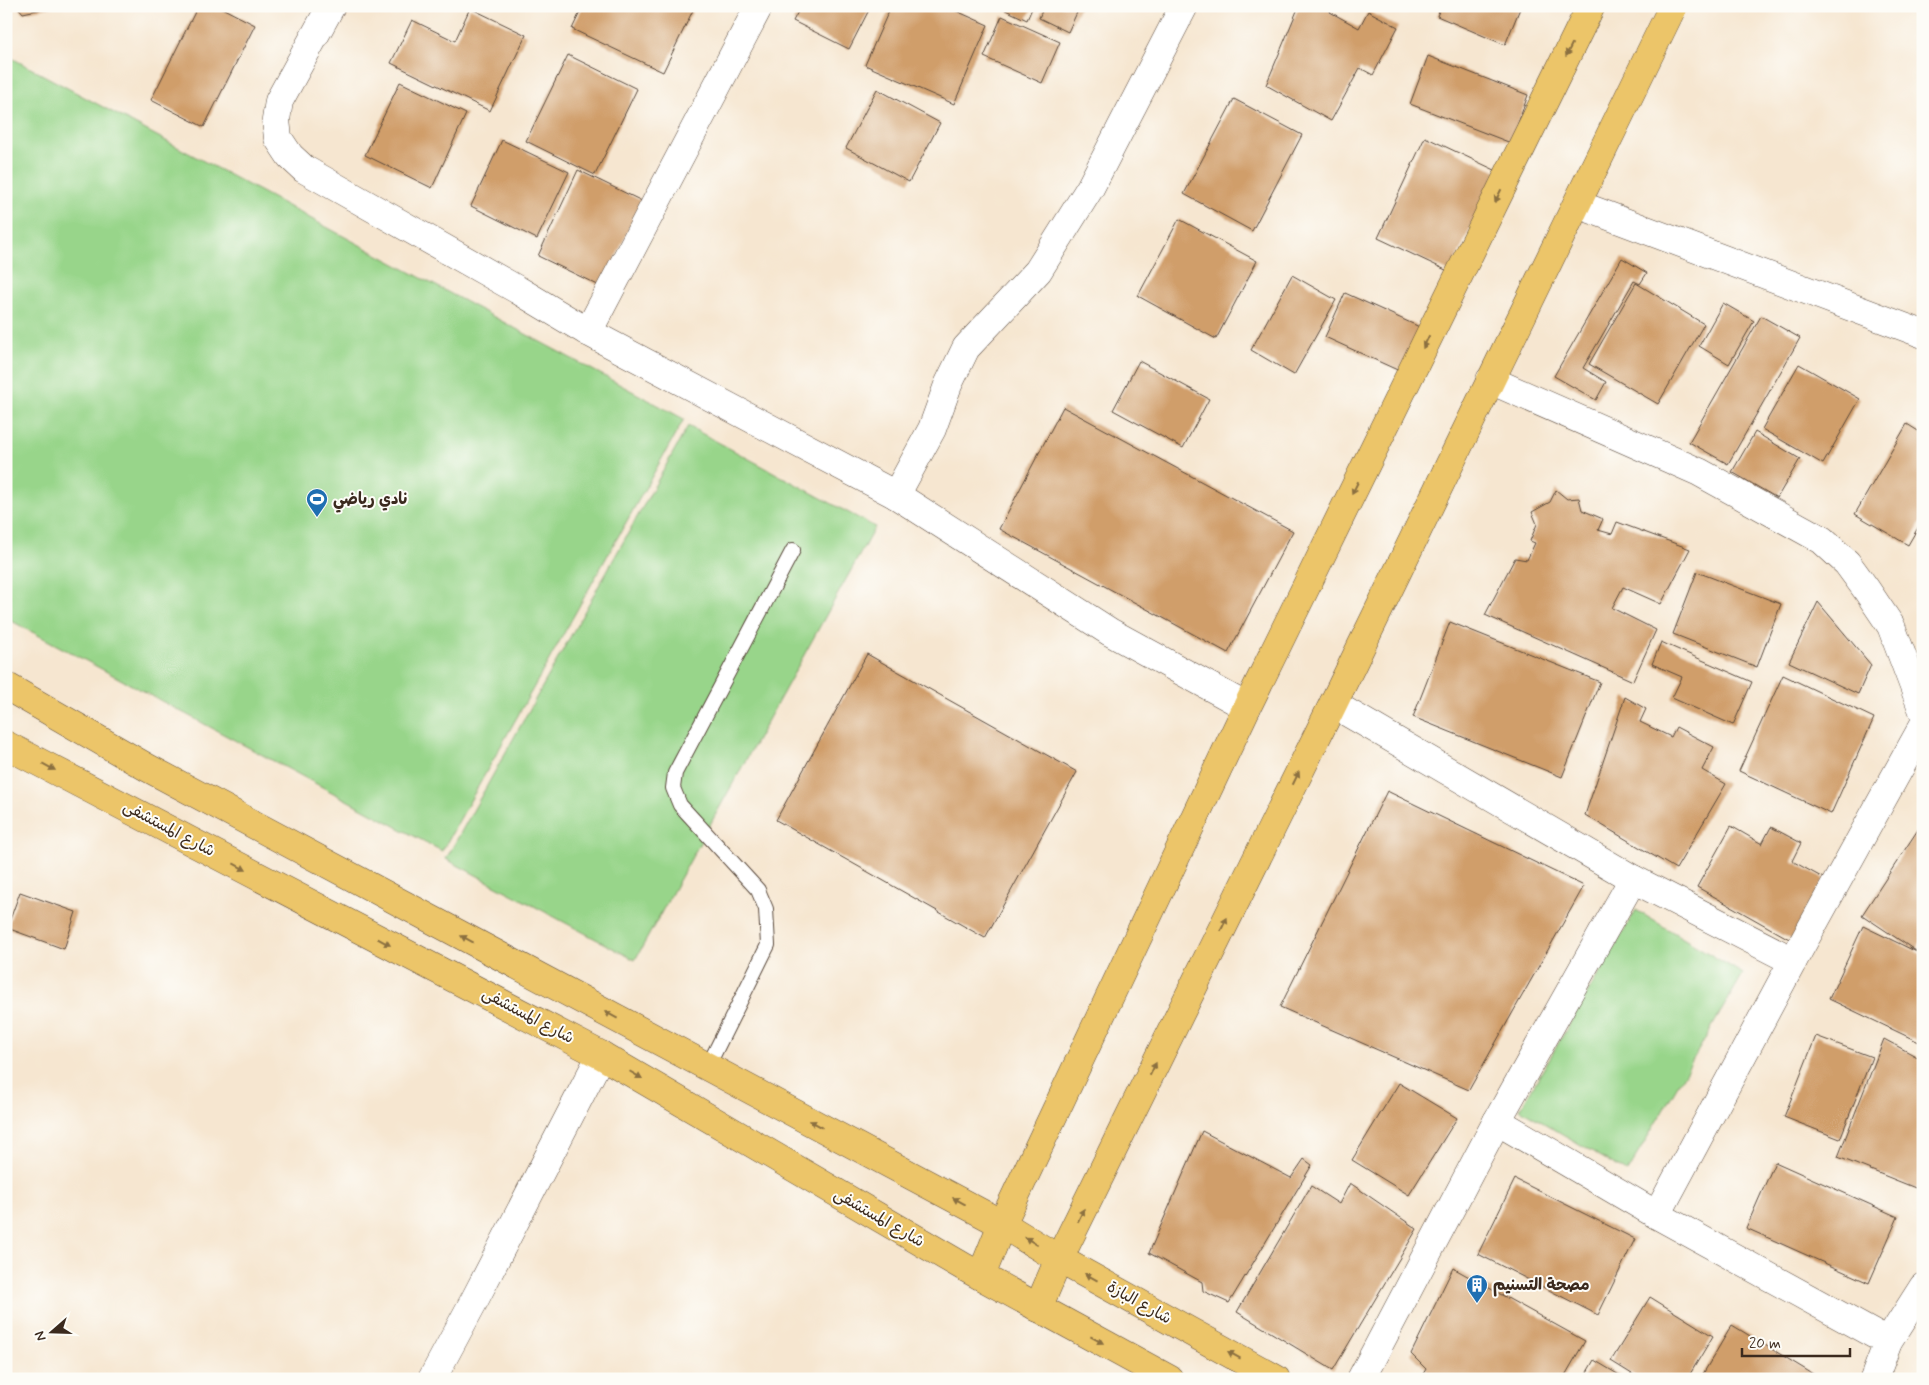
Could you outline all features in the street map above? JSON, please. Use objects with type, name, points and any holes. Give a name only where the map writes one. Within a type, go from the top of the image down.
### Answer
[{"type":"main road","points":[[982,1276],[1002,1224],[1247,707],[1591,6]]},
{"type":"main road","points":[[1169,1379],[1038,1308],[1059,1259],[1333,704],[1673,6]]},
{"type":"main road","points":[[6,686],[157,772],[1002,1224]]},
{"type":"main road","name":"شارع المستشفى","points":[[6,745],[601,1055],[1038,1308]]},
{"type":"main road","name":"شارع البازة","points":[[1002,1224],[1059,1259],[1276,1379]]},
{"type":"street","points":[[331,6],[279,101],[276,120],[278,138],[290,156],[304,169],[518,290],[588,332],[896,495],[1110,632],[1247,707]]},
{"type":"street","points":[[588,332],[759,6]]},
{"type":"street","points":[[896,495],[932,429],[948,385],[966,348],[1038,270],[1085,197],[1184,6]]},
{"type":"street","points":[[1577,204],[1923,334]]},
{"type":"street","points":[[1490,380],[1699,472],[1822,540],[1847,563],[1890,626],[1923,711]]},
{"type":"street","points":[[1333,704],[1633,879],[1793,961]]},
{"type":"street","points":[[1657,1215],[1793,961],[1923,726]]},
{"type":"street","points":[[1361,1379],[1497,1121],[1633,879]]},
{"type":"street","points":[[432,1379],[476,1300],[601,1055]]},
{"type":"street","points":[[1497,1121],[1657,1215],[1888,1342]]},
{"type":"street","points":[[1874,1379],[1888,1342],[1923,1286]]},
{"type":"lane","points":[[708,1066],[768,945],[766,909],[758,890],[680,805],[673,788],[675,773],[793,550]]},
{"type":"green space","name":"نادي رياضي","points":[[6,55],[684,419],[442,851],[6,618]]},
{"type":"green space","points":[[688,426],[875,527],[635,960],[446,859]]},
{"type":"green space","points":[[1636,910],[1743,974],[1627,1172],[1520,1109]]},
{"type":"building","points":[[17,6],[51,6],[51,7],[23,13]]},
{"type":"building","points":[[198,6],[218,6],[255,25],[204,127],[151,100]]},
{"type":"building","points":[[583,6],[695,6],[663,72],[572,29]]},
{"type":"building","points":[[801,6],[871,6],[849,49],[793,21]]},
{"type":"building","points":[[891,6],[945,6],[988,25],[954,104],[865,65]]},
{"type":"building","points":[[997,6],[1033,6],[1027,20]]},
{"type":"building","points":[[1044,6],[1080,6],[1068,32],[1039,18]]},
{"type":"building","points":[[1299,6],[1333,6],[1330,12],[1359,28],[1368,11],[1398,27],[1373,75],[1360,68],[1331,121],[1266,85]]},
{"type":"building","points":[[1441,6],[1521,6],[1505,45],[1437,16]]},
{"type":"building","points":[[470,8],[526,35],[490,111],[391,63],[412,20],[455,41]]},
{"type":"building","points":[[1002,16],[1060,42],[1042,83],[984,57]]},
{"type":"building","points":[[568,55],[637,89],[595,175],[526,141]]},
{"type":"building","points":[[1428,56],[1528,95],[1511,143],[1410,104]]},
{"type":"building","points":[[400,82],[466,114],[432,188],[365,155]]},
{"type":"building","points":[[877,89],[940,123],[909,182],[846,148]]},
{"type":"building","points":[[1234,99],[1302,135],[1252,231],[1184,194]]},
{"type":"building","points":[[1425,137],[1497,171],[1450,272],[1378,238]]},
{"type":"building","points":[[502,140],[569,172],[537,239],[471,206]]},
{"type":"building","points":[[578,170],[642,201],[602,287],[538,256]]},
{"type":"building","points":[[1179,219],[1257,261],[1216,339],[1138,296]]},
{"type":"building","points":[[1622,258],[1647,273],[1640,284],[1634,281],[1583,368],[1606,382],[1596,400],[1554,376]]},
{"type":"building","points":[[1292,275],[1336,300],[1294,375],[1251,350]]},
{"type":"building","points":[[1636,283],[1704,324],[1658,404],[1589,364]]},
{"type":"building","points":[[1345,293],[1424,329],[1404,373],[1325,337]]},
{"type":"building","points":[[1723,303],[1754,321],[1729,364],[1699,346]]},
{"type":"building","points":[[1761,316],[1800,338],[1728,464],[1689,442]]},
{"type":"building","points":[[1139,361],[1209,399],[1183,448],[1113,410]]},
{"type":"building","points":[[1799,364],[1860,399],[1823,464],[1762,429]]},
{"type":"building","points":[[1063,407],[1293,531],[1228,653],[999,529]]},
{"type":"building","points":[[1907,424],[1923,434],[1923,519],[1908,545],[1855,514]]},
{"type":"building","points":[[1755,432],[1800,459],[1777,498],[1732,472]]},
{"type":"building","points":[[1556,490],[1567,499],[1579,498],[1582,510],[1603,519],[1598,530],[1612,534],[1617,522],[1690,549],[1661,604],[1623,587],[1612,608],[1656,630],[1633,681],[1485,615],[1515,558],[1527,560],[1535,543],[1530,541],[1537,524],[1532,512],[1550,502]]},
{"type":"building","points":[[1697,572],[1781,604],[1757,667],[1673,634]]},
{"type":"building","points":[[1818,602],[1871,665],[1858,694],[1789,662]]},
{"type":"building","points":[[1450,622],[1600,682],[1562,777],[1413,717]]},
{"type":"building","points":[[1661,642],[1752,682],[1733,725],[1672,698],[1682,677],[1652,664]]},
{"type":"building","points":[[867,654],[1077,772],[985,938],[776,820]]},
{"type":"building","points":[[1783,675],[1874,718],[1831,814],[1739,771]]},
{"type":"building","points":[[1625,697],[1646,709],[1640,722],[1671,737],[1676,727],[1714,747],[1702,770],[1726,784],[1676,869],[1585,815]]},
{"type":"building","points":[[1387,791],[1584,886],[1469,1090],[1280,1007]]},
{"type":"building","points":[[1923,822],[1923,937],[1916,951],[1862,915]]},
{"type":"building","points":[[1731,826],[1762,844],[1771,827],[1801,843],[1792,861],[1825,879],[1791,940],[1697,887]]},
{"type":"building","points":[[20,892],[76,912],[64,949],[7,928]]},
{"type":"building","points":[[1863,926],[1923,955],[1923,1039],[1921,1043],[1829,999]]},
{"type":"building","points":[[1816,1036],[1872,1057],[1840,1139],[1784,1117]]},
{"type":"building","points":[[1884,1039],[1923,1060],[1923,1191],[1838,1157]]},
{"type":"building","points":[[1399,1083],[1457,1118],[1409,1195],[1352,1160]]},
{"type":"building","points":[[1202,1131],[1291,1178],[1304,1159],[1312,1165],[1229,1303],[1203,1291],[1202,1282],[1149,1253]]},
{"type":"building","points":[[1775,1162],[1898,1217],[1869,1283],[1746,1228]]},
{"type":"building","points":[[1515,1179],[1635,1239],[1598,1315],[1478,1254]]},
{"type":"building","points":[[1350,1183],[1417,1229],[1333,1370],[1237,1312],[1311,1186],[1339,1204]]},
{"type":"building","name":"مصحة التسنيم","points":[[1453,1268],[1585,1341],[1563,1379],[1420,1379],[1426,1369],[1411,1354]]},
{"type":"building","points":[[1650,1297],[1713,1336],[1687,1379],[1640,1379],[1611,1361]]},
{"type":"building","points":[[1732,1325],[1821,1379],[1700,1379]]},
{"type":"building","points":[[1594,1360],[1626,1379],[1583,1379]]},
{"type":"place","name":"نادي رياضي","points":[[317,518]]},
{"type":"place","name":"مصحة التسنيم","points":[[1477,1304]]}]
